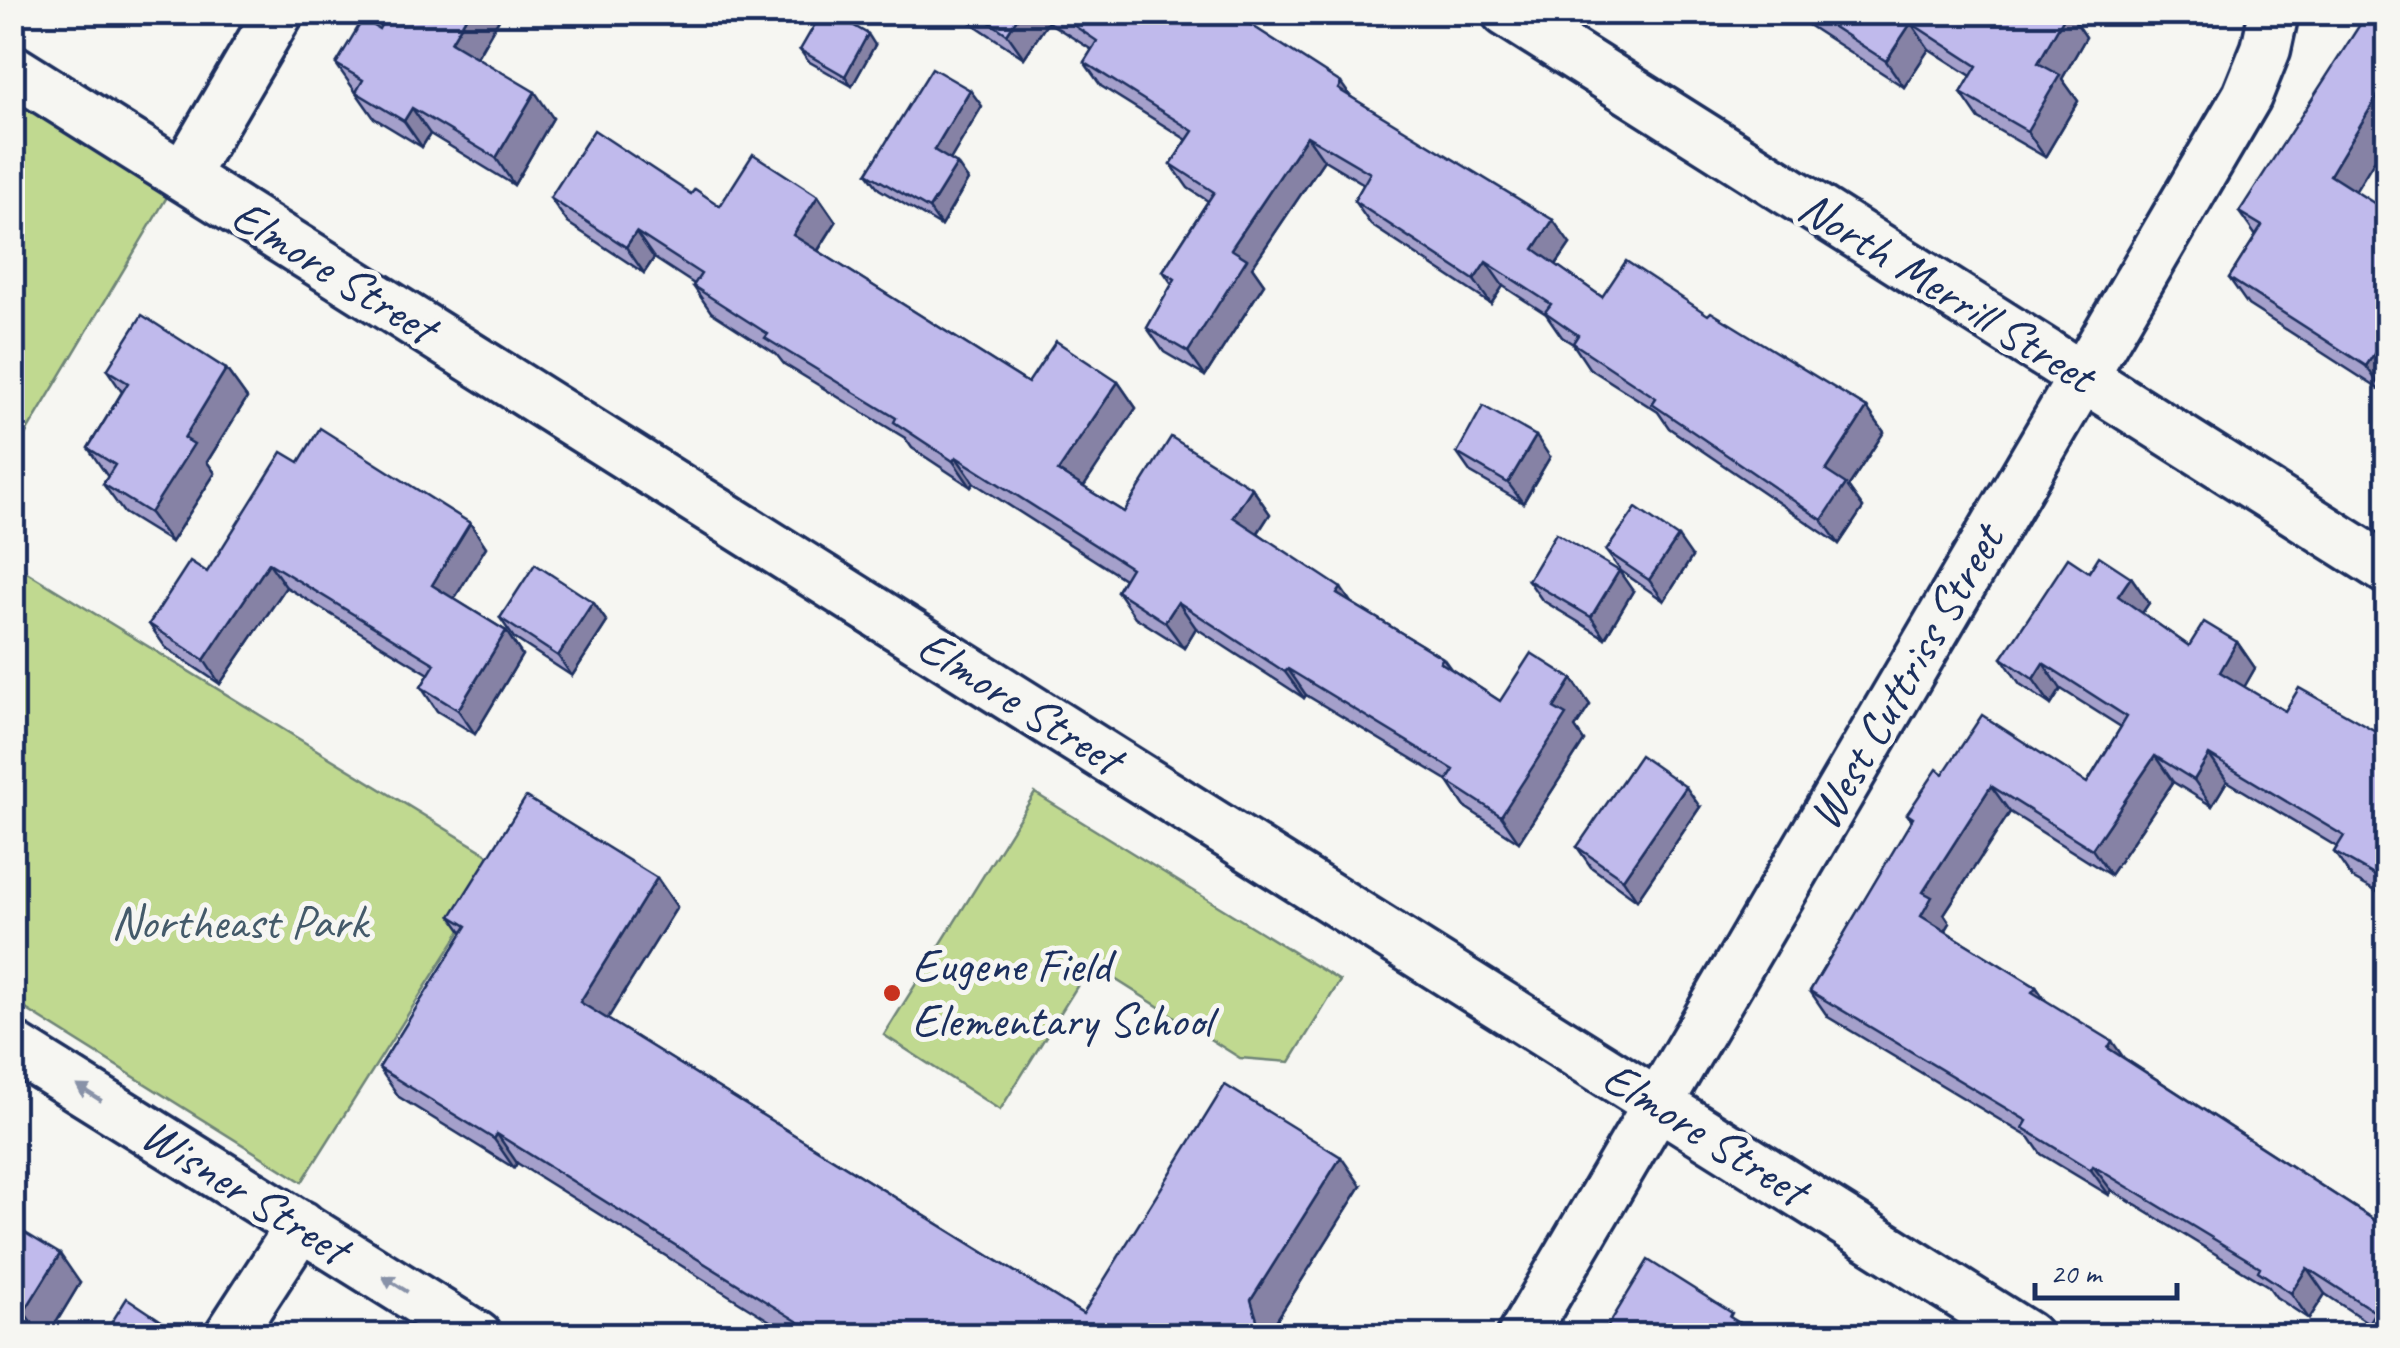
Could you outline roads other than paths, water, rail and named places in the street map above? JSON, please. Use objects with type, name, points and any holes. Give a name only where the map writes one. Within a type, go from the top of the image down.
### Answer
[{"type":"street","points":[[183,176],[279,12]]},
{"type":"street","name":"North Merrill Street","points":[[1506,12],[2388,570]]},
{"type":"street","name":"West Cuttriss Street","points":[[1522,1336],[2247,96],[2266,48],[2274,12]]},
{"type":"street","name":"Elmore Street","points":[[12,69],[2027,1336]]},
{"type":"street","name":"Wisner Street","points":[[12,1046],[477,1336]]},
{"type":"street","points":[[229,1336],[300,1225]]},
{"type":"place","name":"Eugene Field Elementary School","points":[[892,993]]},
{"type":"park label","name":"Northeast Park","points":[[239,922]]}]
